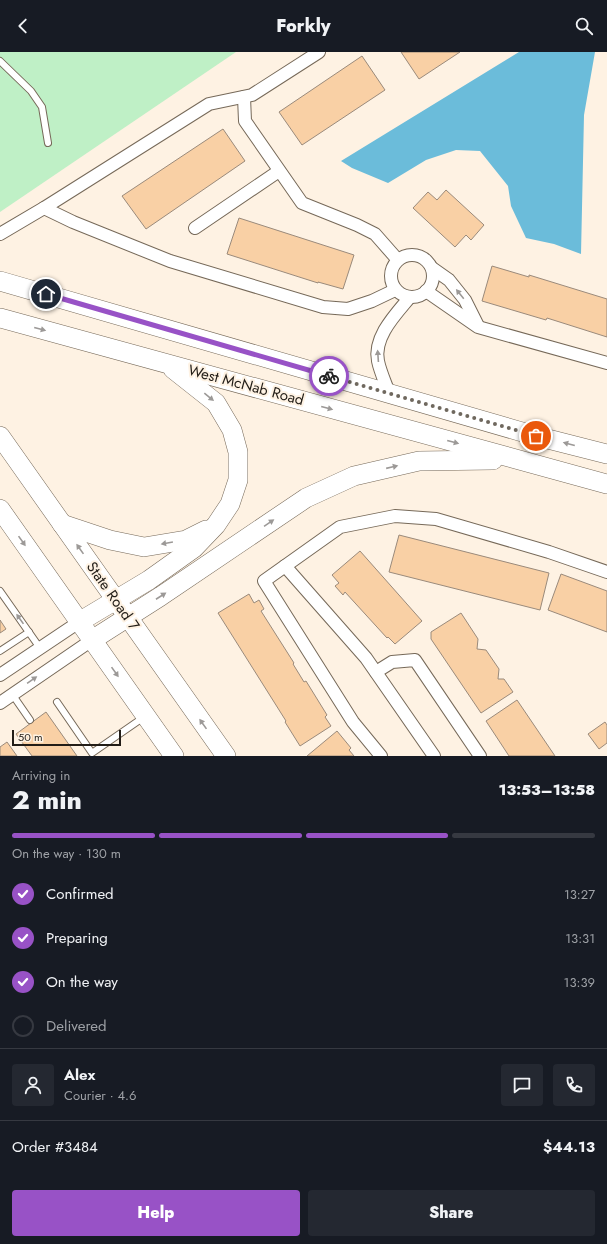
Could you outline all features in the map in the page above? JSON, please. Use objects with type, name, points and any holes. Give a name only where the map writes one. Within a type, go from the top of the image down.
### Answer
[{"type":"main road","name":"West McNab Road","points":[[8,283],[536,436],[607,454]]},
{"type":"main road","name":"West McNab Road","points":[[1,318],[607,484]]},
{"type":"main road","points":[[79,622],[149,580],[194,548],[216,525],[230,504],[238,480],[238,452],[232,430],[216,403],[167,364]]},
{"type":"main road","name":"State Road 7","points":[[0,436],[226,756]]},
{"type":"main road","points":[[92,640],[128,618],[306,498],[354,476],[419,461],[514,459]]},
{"type":"main road","points":[[0,509],[174,756]]},
{"type":"main road","points":[[62,524],[110,540],[144,547],[186,540],[216,525]]},
{"type":"street","points":[[0,234],[209,104],[252,95],[318,52]]},
{"type":"street","points":[[244,97],[246,121],[302,203],[357,225],[375,234],[397,259]]},
{"type":"street","points":[[196,228],[279,171]]},
{"type":"street","points":[[44,208],[74,222],[170,261],[323,307],[348,309],[372,301],[396,290]]},
{"type":"street","points":[[432,268],[432,281],[426,292],[416,297],[405,296],[396,290],[390,278],[390,271],[397,259],[410,254],[424,257],[432,268],[449,280],[465,300],[478,327]]},
{"type":"street","points":[[426,292],[478,327],[607,363]]},
{"type":"street","points":[[389,393],[378,360],[377,344],[391,320],[410,297]]},
{"type":"street","points":[[381,756],[353,722],[264,581],[340,527],[396,516],[436,519],[549,552],[607,572]]},
{"type":"street","points":[[285,566],[366,658],[434,756]]},
{"type":"street","points":[[0,675],[79,622]]},
{"type":"street","points":[[0,702],[92,640]]},
{"type":"street","points":[[376,672],[392,662],[415,660],[480,756]]},
{"type":"lane","points":[[0,61],[31,91],[42,107],[48,143]]},
{"type":"lane","points":[[0,591],[40,648]]},
{"type":"lane","points":[[0,651],[29,632]]},
{"type":"lane","points":[[12,694],[30,720]]},
{"type":"lane","points":[[57,702],[92,753],[146,716]]},
{"type":"green space","points":[[0,52],[236,52],[0,212]]},
{"type":"water","points":[[519,52],[595,52],[584,115],[581,254],[554,244],[526,238],[511,206],[508,186],[480,151],[456,150],[426,160],[388,183],[352,168],[341,161]]},
{"type":"building","points":[[401,52],[460,52],[419,79]]},
{"type":"building","points":[[362,56],[385,90],[302,145],[279,112]]},
{"type":"building","points":[[223,129],[245,161],[146,229],[122,196]]},
{"type":"building","points":[[446,190],[484,225],[471,240],[466,235],[455,247],[413,208],[428,192],[437,200]]},
{"type":"building","points":[[239,218],[354,255],[343,289],[318,283],[227,254]]},
{"type":"building","points":[[492,266],[529,277],[529,275],[607,299],[607,337],[547,318],[546,320],[482,301]]},
{"type":"building","points":[[399,535],[549,573],[540,610],[389,572]]},
{"type":"building","points":[[360,551],[422,621],[395,644],[388,637],[387,638],[345,592],[343,595],[335,586],[339,583],[332,575]]},
{"type":"building","points":[[561,574],[607,591],[607,632],[548,610]]},
{"type":"building","points":[[249,594],[254,603],[259,600],[264,609],[261,611],[294,663],[293,664],[304,682],[306,681],[327,715],[325,717],[331,726],[300,746],[285,722],[286,721],[218,613]]},
{"type":"building","points":[[461,613],[478,639],[477,649],[486,650],[499,669],[498,679],[504,679],[513,692],[481,713],[431,639],[431,632]]},
{"type":"building","points":[[0,620],[6,629],[0,633]]},
{"type":"building","points":[[517,700],[555,756],[509,756],[486,721]]},
{"type":"building","points":[[46,712],[77,756],[32,756],[16,734]]},
{"type":"building","points":[[605,722],[607,725],[607,743],[599,749],[588,734]]},
{"type":"building","points":[[337,731],[351,748],[349,750],[354,756],[307,756]]},
{"type":"building","points":[[7,742],[17,756],[0,756],[0,747]]},
{"type":"way so far","points":[[329,376],[536,436]]},
{"type":"route","points":[[46,294],[329,376]]}]
